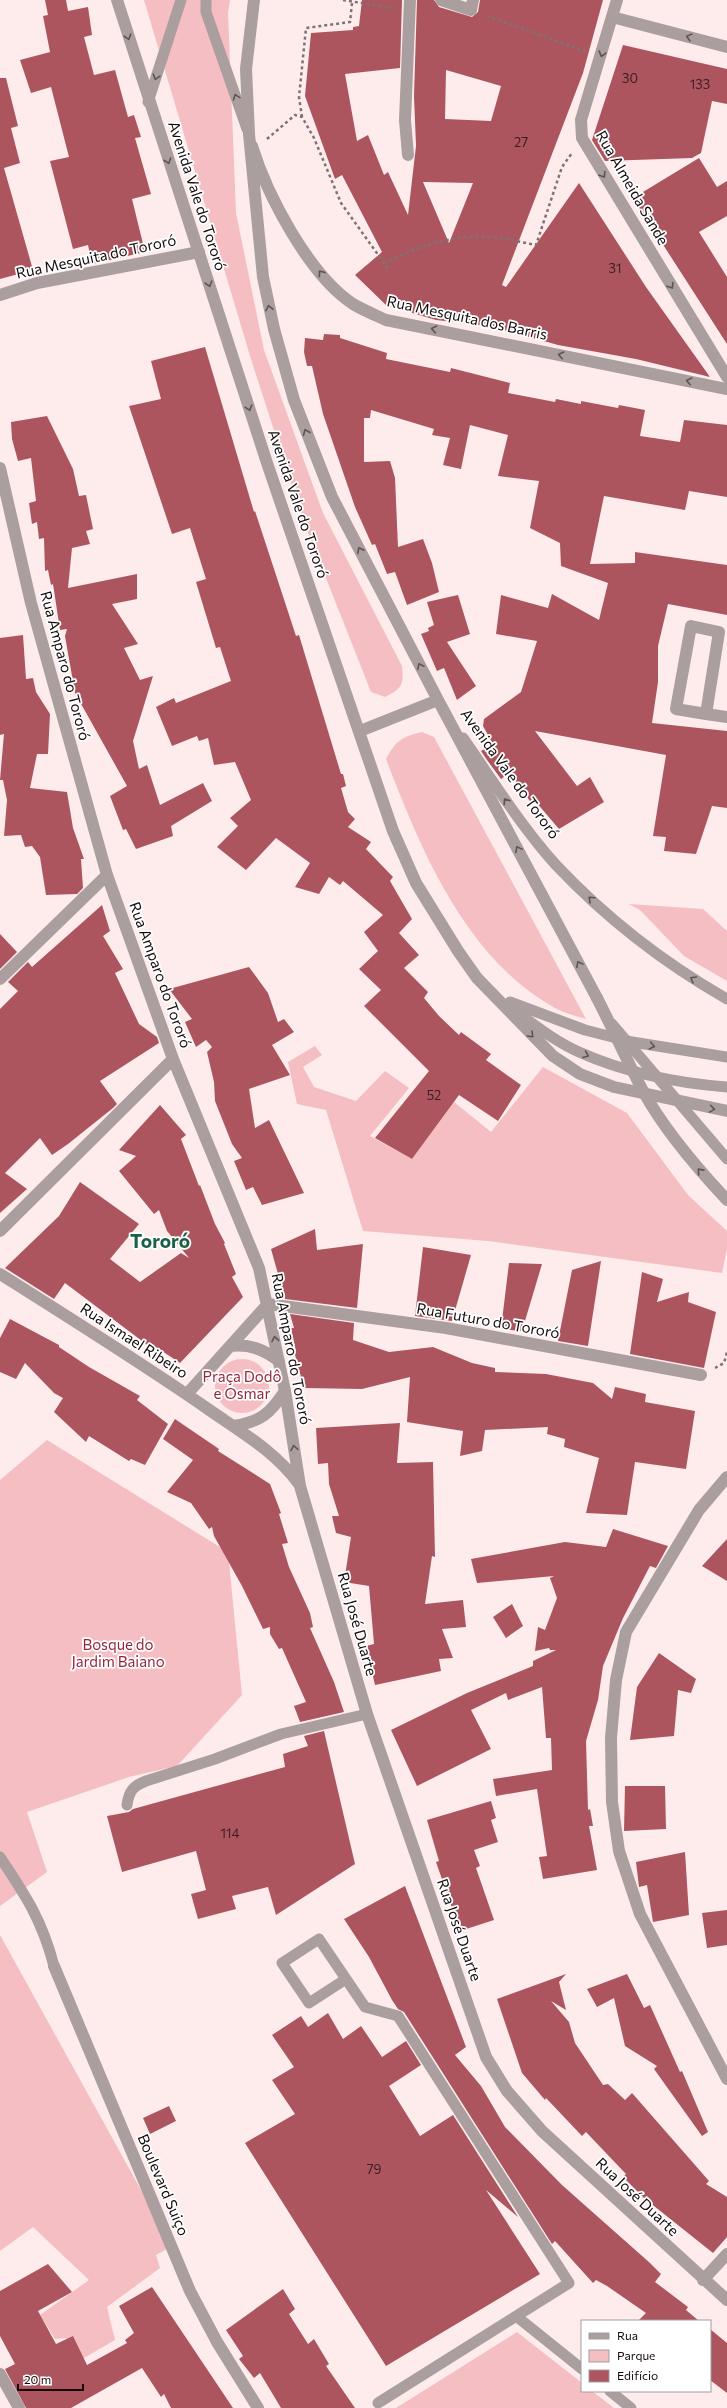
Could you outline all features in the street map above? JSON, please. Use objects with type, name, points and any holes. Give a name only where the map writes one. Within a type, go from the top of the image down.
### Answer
[{"type":"street","name":"Avenida Vale do Tororó","points":[[117,0],[148,102],[199,252],[266,463],[360,731],[393,831],[416,883],[458,951],[477,978],[553,1056],[580,1074],[614,1087],[700,1107],[727,1111]]},
{"type":"street","name":"Avenida Vale do Tororó","points":[[254,0],[246,69],[249,134],[263,277],[274,329],[294,400],[332,497],[438,700],[597,998],[644,1092],[663,1122],[698,1169],[727,1200]]},
{"type":"street","points":[[440,0],[472,5]]},
{"type":"street","name":"Rua Almeida Sande","points":[[617,0],[581,120],[582,138],[727,377]]},
{"type":"street","points":[[408,155],[405,120],[409,5]]},
{"type":"street","points":[[612,17],[727,47]]},
{"type":"street","name":"Rua Mesquita dos Barris","points":[[249,134],[269,192],[297,239],[328,282],[353,304],[386,320],[727,389]]},
{"type":"street","name":"Rua Mesquita do Tororó","points":[[0,295],[37,283],[199,252]]},
{"type":"street","name":"Rua Amparo do Tororó","points":[[0,468],[33,610],[107,874],[173,1059],[258,1268],[268,1304],[285,1391],[300,1486]]},
{"type":"street","points":[[706,714],[719,632],[691,626],[676,709],[727,718]]},
{"type":"street","points":[[360,731],[438,700]]},
{"type":"street","points":[[0,980],[107,874]]},
{"type":"street","points":[[0,1231],[173,1059]]},
{"type":"street","name":"Rua Ismael Ribeiro","points":[[0,1274],[187,1394],[273,1454],[287,1468],[300,1486]]},
{"type":"street","points":[[187,1394],[268,1304]]},
{"type":"street","name":"Rua Futuro do Tororó","points":[[268,1304],[446,1328],[701,1375]]},
{"type":"street","points":[[230,1346],[243,1345],[255,1347],[279,1361]]},
{"type":"street","points":[[233,1426],[250,1424],[264,1417],[285,1391]]},
{"type":"street","points":[[727,1477],[699,1510],[626,1632],[616,1680],[611,1738],[612,1802],[619,1851],[632,1892],[640,1914],[727,2079]]},
{"type":"street","name":"Rua José Duarte","points":[[300,1486],[367,1714],[486,2057],[507,2091],[542,2131],[703,2280],[727,2300]]},
{"type":"street","name":"Boulevard Suiço","points":[[54,1966],[190,2291],[217,2342],[258,2408]]},
{"type":"street","points":[[703,2280],[727,2254]]},
{"type":"street","points":[[0,2374],[19,2408]]},
{"type":"lane","points":[[148,102],[181,0]]},
{"type":"lane","points":[[206,0],[206,12],[249,134]]},
{"type":"lane","name":"Avenida Vale do Tororó","points":[[438,700],[512,809],[556,864],[591,900],[624,928],[681,972],[727,999]]},
{"type":"lane","points":[[495,996],[552,1037],[591,1057],[650,1076],[727,1088]]},
{"type":"lane","name":"Avenida Vale do Tororó","points":[[495,996],[585,1030],[683,1052],[727,1057]]},
{"type":"lane","points":[[608,1019],[727,1159]]},
{"type":"lane","points":[[127,1806],[128,1794],[135,1785],[215,1759],[281,1734],[367,1714]]},
{"type":"lane","points":[[0,1857],[30,1902],[46,1937],[54,1966]]},
{"type":"lane","points":[[346,1979],[309,2003],[282,1963],[318,1939],[346,1979],[364,2007],[398,2016],[569,2283],[378,2403]]},
{"type":"lane","points":[[516,2316],[581,2368]]},
{"type":"lane","points":[[611,2392],[631,2408]]},
{"type":"path","points":[[342,0],[350,3],[409,5]]},
{"type":"path","points":[[350,3],[350,22],[306,28],[299,97],[302,117],[314,138],[341,203],[390,270]]},
{"type":"path","points":[[472,5],[601,57]]},
{"type":"path","points":[[254,150],[295,115],[302,117]]},
{"type":"path","points":[[384,263],[412,251],[450,239],[487,237],[536,245],[562,167],[582,138]]},
{"type":"green space","points":[[144,0],[230,0],[228,13],[236,213],[264,350],[323,513],[402,666],[403,678],[401,686],[385,697],[371,692],[303,520],[250,356]]},
{"type":"green space","points":[[422,732],[434,737],[586,1019],[555,1008],[523,987],[496,961],[471,931],[450,899],[431,865],[386,759],[396,744],[404,738]]},
{"type":"green space","points":[[629,904],[703,909],[727,931],[727,981],[684,956],[640,910]]},
{"type":"green space","points":[[315,1046],[322,1055],[303,1067],[314,1087],[356,1101],[385,1071],[409,1088],[370,1136],[412,1159],[454,1102],[491,1132],[543,1067],[627,1113],[688,1195],[727,1231],[727,1249],[722,1273],[488,1241],[363,1231],[326,1110],[297,1104],[288,1062]]},
{"type":"green space","name":"Praça Dodô e Osmar","points":[[237,1359],[247,1359],[257,1363],[265,1371],[269,1381],[269,1391],[265,1401],[257,1409],[247,1413],[237,1413],[227,1409],[219,1401],[215,1391],[215,1381],[219,1371],[227,1363]]},
{"type":"green space","name":"Bosque do Jardim Baiano","points":[[47,1440],[228,1552],[242,1695],[177,1766],[129,1777],[27,1812],[47,1872],[0,1906],[0,1480]]},
{"type":"green space","points":[[0,1935],[172,2246],[156,2255],[160,2268],[107,2307],[115,2340],[77,2362],[66,2338],[55,2339],[40,2315],[89,2280],[33,2227],[0,2251]]},
{"type":"green space","points":[[517,2332],[581,2382],[581,2392],[593,2392],[614,2408],[396,2408]]},
{"type":"building","points":[[45,0],[66,0],[68,11],[88,7],[92,35],[84,37],[94,75],[115,70],[128,117],[134,115],[141,137],[135,138],[151,194],[132,199],[145,252],[92,264],[88,245],[73,249],[50,161],[69,157],[51,87],[31,93],[20,60],[50,52],[43,16],[48,15]]},
{"type":"building","points":[[362,0],[402,0],[400,68],[345,74],[357,141],[368,135],[384,175],[388,172],[408,215],[416,146],[414,96],[417,0],[434,0],[439,7],[472,17],[478,12],[480,0],[603,0],[583,73],[502,285],[506,287],[579,183],[646,287],[710,377],[636,359],[558,345],[490,326],[436,320],[386,305],[355,275],[382,252],[342,175],[335,179],[305,96],[311,33],[353,30],[353,27],[359,26]],"holes":[[[446,70],[501,86],[491,121],[445,119]],[[423,182],[473,183],[449,243]]]},
{"type":"building","points":[[623,45],[727,69],[727,104],[712,101],[701,153],[692,158],[605,161],[592,140]]},
{"type":"building","points":[[0,78],[6,78],[18,126],[11,128],[20,163],[4,168],[33,270],[0,279]]},
{"type":"building","points":[[699,158],[717,187],[727,181],[727,216],[699,232],[727,277],[727,344],[633,198]]},
{"type":"building","points":[[324,334],[340,335],[340,338],[387,353],[386,359],[450,372],[451,368],[510,383],[508,393],[555,402],[556,399],[581,404],[581,401],[618,408],[619,405],[645,410],[640,436],[680,442],[684,420],[727,425],[727,497],[689,491],[685,510],[604,496],[590,564],[635,563],[635,552],[727,565],[727,615],[668,604],[658,646],[658,682],[652,723],[727,731],[727,808],[712,806],[696,854],[664,851],[666,837],[653,836],[666,755],[535,731],[577,786],[590,777],[604,802],[559,829],[536,802],[532,804],[510,773],[501,779],[487,760],[481,751],[493,744],[483,726],[484,719],[521,692],[537,641],[496,634],[501,595],[548,608],[552,594],[599,620],[608,583],[561,566],[560,543],[530,528],[539,481],[498,476],[508,435],[470,425],[461,469],[443,465],[450,438],[432,435],[434,429],[371,410],[370,418],[364,418],[364,462],[390,461],[395,478],[398,547],[423,539],[432,563],[439,592],[407,605],[395,572],[387,574],[375,544],[372,545],[355,507],[323,414],[312,366],[307,366],[304,352],[305,338],[323,340]]},
{"type":"building","points":[[205,347],[254,512],[255,511],[296,636],[299,635],[341,774],[343,774],[346,786],[341,788],[348,812],[355,819],[348,827],[371,842],[366,849],[393,877],[390,881],[412,919],[399,933],[419,955],[404,968],[428,992],[424,998],[439,1016],[459,1035],[461,1032],[491,1054],[486,1060],[521,1085],[498,1121],[459,1095],[412,1159],[375,1138],[429,1071],[364,1006],[381,990],[359,969],[378,951],[364,932],[383,915],[343,881],[340,885],[329,877],[319,894],[295,887],[310,863],[276,838],[246,870],[217,847],[238,826],[230,818],[251,800],[235,762],[214,765],[208,738],[199,741],[197,736],[172,746],[156,707],[174,698],[176,703],[231,681],[220,647],[216,648],[196,582],[206,579],[190,528],[172,534],[129,406],[161,399],[151,361]]},
{"type":"building","points":[[47,416],[73,469],[79,496],[86,495],[93,529],[86,531],[90,544],[72,548],[68,588],[137,574],[137,599],[112,604],[138,644],[124,648],[140,680],[153,676],[133,741],[139,769],[147,765],[160,805],[203,783],[212,801],[171,826],[173,836],[136,849],[126,829],[123,830],[110,796],[127,786],[75,693],[65,636],[67,629],[60,630],[53,584],[51,585],[48,570],[45,571],[44,538],[39,539],[37,522],[32,524],[29,503],[36,501],[31,458],[18,461],[12,439],[11,422]]},
{"type":"building","points":[[458,595],[470,634],[447,642],[476,686],[457,700],[444,668],[437,671],[421,634],[429,631],[428,628],[434,625],[427,602]]},
{"type":"building","points":[[23,635],[26,679],[33,678],[36,692],[50,714],[48,754],[37,754],[30,788],[67,792],[73,828],[84,859],[81,859],[83,888],[77,894],[46,895],[40,857],[32,846],[25,847],[21,835],[4,836],[7,800],[3,780],[0,780],[4,734],[0,735],[0,638]]},
{"type":"building","points":[[102,905],[110,931],[103,936],[123,969],[115,973],[139,1024],[157,1037],[159,1043],[100,1081],[117,1104],[113,1108],[52,1155],[40,1138],[5,1173],[27,1189],[0,1213],[0,1009],[18,991],[8,982],[28,962],[32,967]]},
{"type":"building","points":[[0,934],[17,952],[0,969]]},
{"type":"building","points":[[249,967],[268,993],[278,1022],[284,1019],[294,1032],[272,1045],[290,1075],[249,1089],[255,1128],[269,1120],[304,1193],[262,1205],[253,1187],[246,1190],[234,1161],[242,1158],[232,1144],[215,1101],[214,1082],[207,1052],[212,1047],[206,1040],[196,1047],[185,1022],[192,1019],[169,989]]},
{"type":"building","points":[[160,1105],[186,1135],[181,1139],[215,1224],[225,1243],[224,1244],[236,1274],[232,1277],[243,1297],[180,1363],[156,1347],[154,1350],[65,1283],[54,1299],[5,1268],[59,1216],[80,1182],[139,1224],[110,1259],[140,1282],[181,1253],[189,1258],[167,1231],[159,1210],[154,1214],[119,1171],[136,1156],[119,1150]]},
{"type":"building","points":[[315,1229],[317,1250],[363,1244],[357,1308],[285,1299],[271,1249]]},
{"type":"building","points":[[423,1247],[471,1255],[452,1321],[415,1316]]},
{"type":"building","points":[[601,1261],[588,1346],[558,1341],[572,1270]]},
{"type":"building","points":[[509,1263],[542,1264],[522,1331],[501,1329]]},
{"type":"building","points":[[642,1272],[663,1279],[657,1302],[689,1292],[688,1302],[716,1312],[704,1368],[630,1354]]},
{"type":"building","points":[[290,1314],[354,1323],[353,1340],[389,1352],[433,1347],[472,1363],[495,1368],[495,1372],[546,1374],[593,1383],[612,1399],[615,1387],[646,1394],[645,1402],[695,1411],[686,1469],[635,1462],[627,1515],[586,1513],[599,1458],[564,1447],[565,1439],[547,1434],[548,1427],[485,1430],[482,1451],[460,1456],[463,1431],[407,1422],[410,1377],[362,1389],[304,1388],[294,1351],[296,1351],[291,1328],[294,1328]]},
{"type":"building","points":[[10,1319],[59,1345],[59,1347],[89,1367],[140,1396],[137,1400],[168,1424],[145,1465],[131,1459],[129,1461],[89,1436],[86,1442],[54,1412],[63,1398],[54,1393],[25,1363],[16,1379],[0,1372],[0,1338]]},
{"type":"building","points":[[175,1419],[219,1449],[218,1451],[270,1484],[281,1513],[279,1514],[288,1543],[282,1544],[289,1567],[310,1613],[313,1627],[310,1628],[334,1682],[344,1712],[300,1722],[294,1706],[306,1702],[282,1648],[279,1649],[270,1634],[270,1627],[263,1629],[242,1586],[214,1536],[212,1527],[209,1529],[191,1503],[167,1492],[193,1460],[163,1439]]},
{"type":"building","points":[[400,1423],[397,1463],[433,1462],[435,1557],[432,1556],[425,1604],[463,1600],[466,1627],[442,1629],[453,1658],[439,1659],[441,1671],[375,1685],[366,1646],[374,1644],[369,1586],[344,1582],[351,1537],[336,1533],[332,1516],[339,1516],[329,1484],[328,1463],[318,1464],[316,1428]]},
{"type":"building","points":[[613,1529],[668,1546],[656,1568],[650,1566],[623,1618],[603,1666],[598,1700],[586,1741],[588,1810],[590,1809],[593,1826],[589,1826],[597,1870],[543,1879],[539,1857],[547,1856],[537,1789],[496,1796],[493,1779],[552,1770],[551,1738],[546,1738],[542,1687],[508,1700],[506,1693],[471,1710],[491,1749],[417,1786],[391,1730],[467,1693],[533,1666],[533,1661],[556,1650],[550,1650],[549,1648],[535,1651],[538,1627],[545,1630],[557,1598],[550,1578],[554,1576],[477,1583],[471,1559],[565,1542],[606,1547]]},
{"type":"building","points":[[727,1539],[727,1581],[702,1566]]},
{"type":"building","points":[[512,1604],[523,1626],[506,1638],[493,1617]]},
{"type":"building","points":[[659,1653],[696,1679],[691,1693],[678,1690],[674,1736],[630,1740],[637,1687]]},
{"type":"building","points":[[324,1731],[355,1864],[276,1915],[268,1887],[232,1896],[236,1909],[198,1919],[191,1894],[206,1890],[196,1851],[122,1872],[107,1816],[129,1812],[133,1809],[285,1767],[283,1754],[308,1746],[304,1736]]},
{"type":"building","points":[[625,1786],[665,1786],[666,1829],[624,1831]]},
{"type":"building","points":[[491,1801],[496,1818],[491,1820],[498,1842],[474,1850],[480,1866],[476,1868],[494,1920],[460,1931],[436,1862],[439,1861],[427,1820]]},
{"type":"building","points":[[685,1852],[689,1915],[653,1922],[647,1885],[639,1887],[636,1862]]},
{"type":"building","points":[[405,1886],[466,2047],[455,2055],[481,2086],[505,2127],[562,2185],[661,2274],[655,2282],[688,2307],[686,2310],[698,2320],[639,2320],[646,2313],[607,2286],[596,2280],[593,2283],[555,2241],[552,2244],[404,2012],[398,2009],[392,2000],[369,1957],[344,1919]]},
{"type":"building","points":[[727,1910],[727,1945],[707,1948],[702,1913]]},
{"type":"building","points":[[566,1974],[559,1982],[566,2010],[551,2001],[569,2022],[575,2043],[603,2085],[608,2084],[625,2100],[632,2093],[709,2181],[706,2184],[727,2197],[727,2237],[713,2253],[644,2198],[623,2177],[626,2174],[586,2132],[582,2136],[546,2098],[545,2100],[522,2073],[497,1999]]},
{"type":"building","points":[[627,1974],[644,2008],[650,2005],[680,2072],[682,2071],[708,2132],[702,2136],[654,2069],[657,2066],[625,2046],[614,1998],[597,2007],[587,1989]]},
{"type":"building","points":[[328,2013],[343,2039],[361,2026],[382,2057],[406,2041],[421,2065],[389,2086],[420,2136],[453,2115],[518,2217],[486,2190],[540,2274],[386,2366],[245,2143],[295,2114],[272,2080],[294,2067],[272,2035],[301,2016],[308,2027]]},
{"type":"building","points":[[169,2106],[176,2121],[150,2134],[143,2118]]},
{"type":"building","points":[[48,2264],[72,2292],[38,2311],[56,2344],[73,2336],[87,2365],[127,2343],[125,2340],[134,2333],[119,2306],[152,2287],[233,2408],[171,2408],[164,2394],[161,2397],[142,2368],[71,2408],[26,2408],[5,2369],[15,2364],[0,2336],[0,2291]]},
{"type":"building","points":[[283,2289],[295,2309],[289,2314],[308,2344],[314,2339],[329,2364],[326,2366],[355,2408],[281,2408],[260,2373],[254,2378],[239,2359],[243,2356],[226,2330]]},
{"type":"building","points":[[711,2330],[727,2343],[727,2393],[711,2381]]},
{"type":"district","name":"Tororó","points":[[160,1241]]}]
